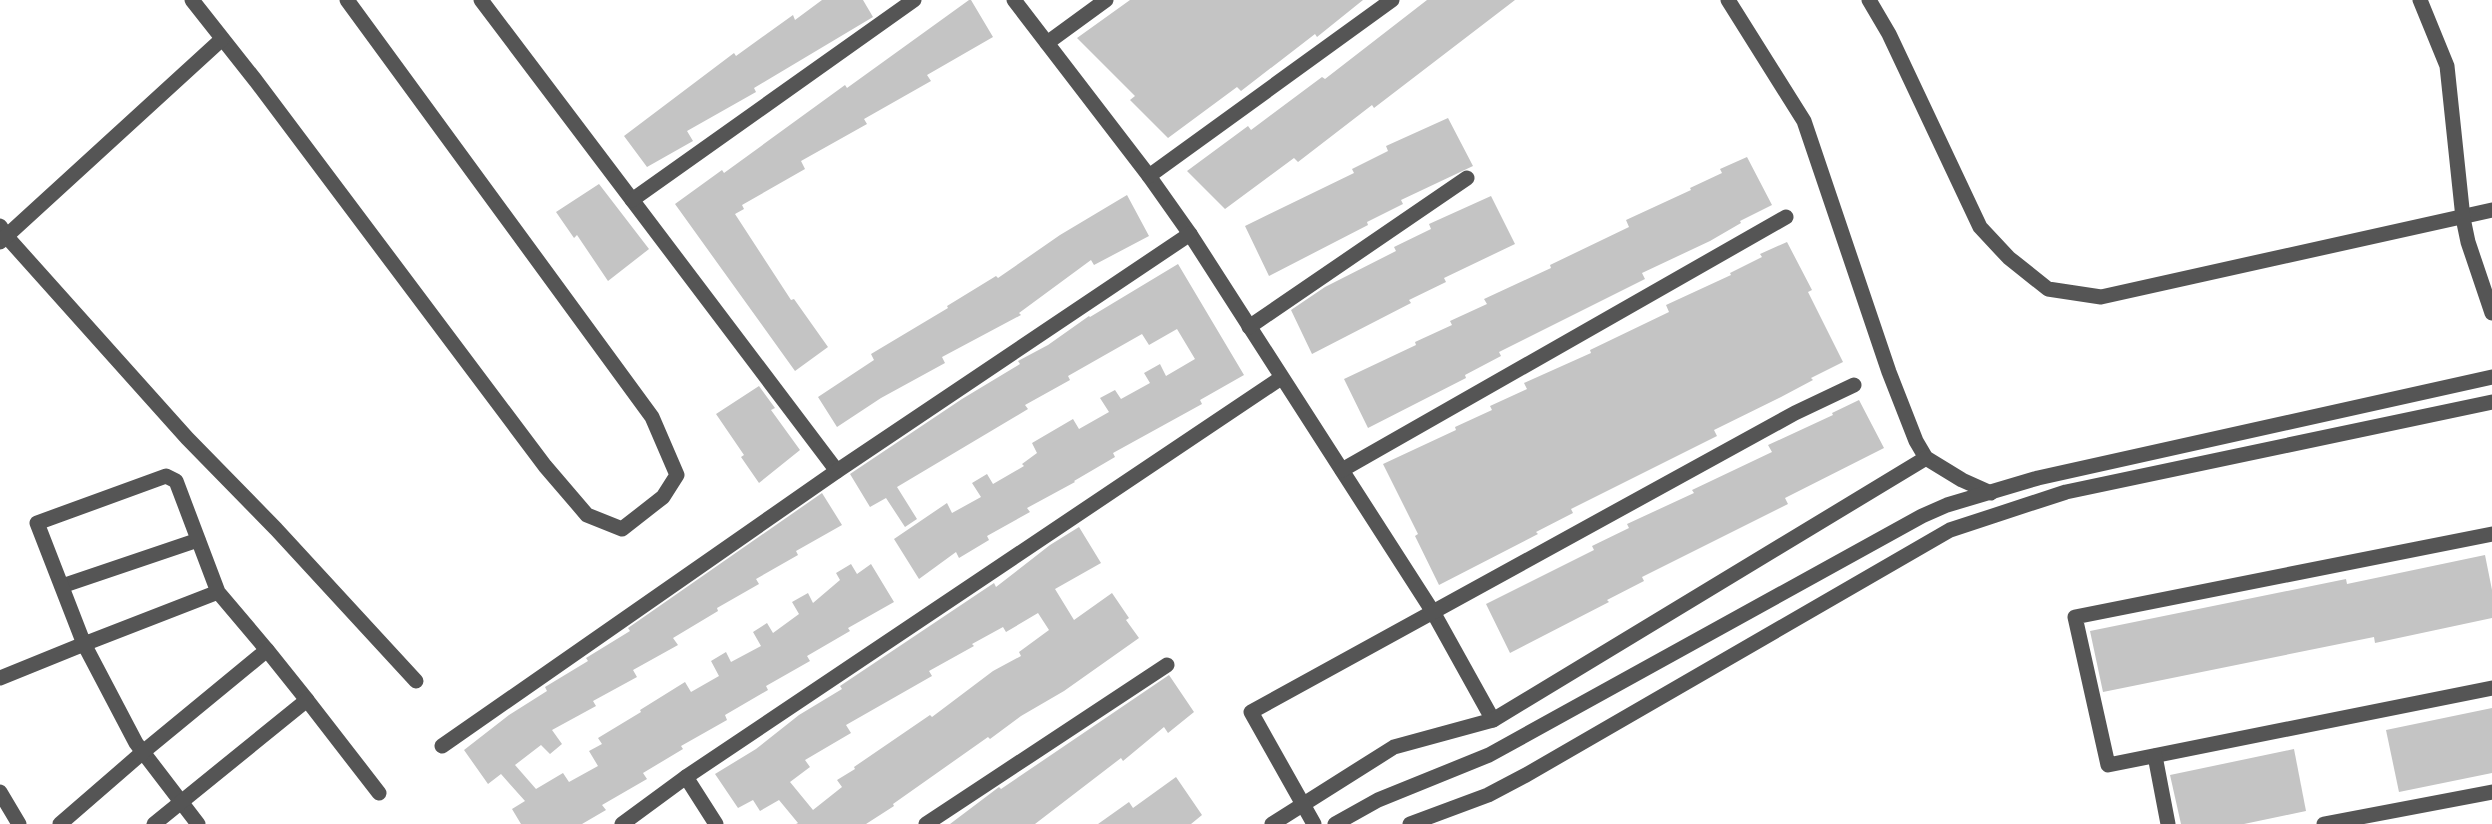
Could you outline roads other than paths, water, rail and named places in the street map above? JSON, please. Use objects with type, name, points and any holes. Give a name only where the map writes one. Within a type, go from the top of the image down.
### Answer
[{"type":"street","points":[[192,0],[545,466],[587,515],[622,529],[663,497],[677,475],[652,417],[347,0]]},
{"type":"street","points":[[481,0],[837,471]]},
{"type":"street","points":[[632,200],[914,0]]},
{"type":"street","points":[[1014,0],[1149,176],[1190,234],[1433,612],[1493,720]]},
{"type":"street","points":[[1047,43],[1106,0]]},
{"type":"street","points":[[1149,176],[1392,0]]},
{"type":"street","points":[[1728,0],[1804,121],[1900,403],[1916,441],[1926,458],[1962,480],[2016,507]]},
{"type":"street","points":[[1869,0],[1889,34],[1980,227],[2009,258],[2048,289],[2101,297],[2492,210]]},
{"type":"street","points":[[2420,0],[2447,66],[2463,218],[2468,242],[2492,313]]},
{"type":"street","points":[[222,39],[2,235],[187,438],[276,529],[416,681]]},
{"type":"street","points":[[1249,327],[1467,178]]},
{"type":"street","points":[[1342,470],[1786,218]]},
{"type":"street","points":[[442,746],[837,471],[1190,234]]},
{"type":"street","points":[[622,824],[686,777],[1281,378]]},
{"type":"street","points":[[1335,824],[1378,800],[1455,770],[1510,744],[1922,516],[1947,505],[2038,478],[2492,378]]},
{"type":"street","points":[[1314,824],[1251,712],[1795,413],[1854,385]]},
{"type":"street","points":[[1410,824],[1488,795],[1511,783],[1950,530],[2066,492],[2492,402]]},
{"type":"street","points":[[1272,824],[1394,747],[1493,720],[1926,458]]},
{"type":"street","points":[[198,824],[136,743],[84,644],[37,523],[166,476],[176,481],[218,592],[267,650],[379,793]]},
{"type":"street","points":[[2492,534],[2075,616],[2108,765],[2492,688]]},
{"type":"street","points":[[62,586],[198,540]]},
{"type":"street","points":[[0,678],[218,592]]},
{"type":"street","points":[[60,824],[267,650]]},
{"type":"street","points":[[926,824],[1167,665]]},
{"type":"street","points":[[154,824],[307,700]]},
{"type":"street","points":[[2155,756],[2168,824]]},
{"type":"street","points":[[686,777],[716,824]]},
{"type":"street","points":[[0,792],[19,824]]},
{"type":"street","points":[[2324,824],[2492,792]]}]
